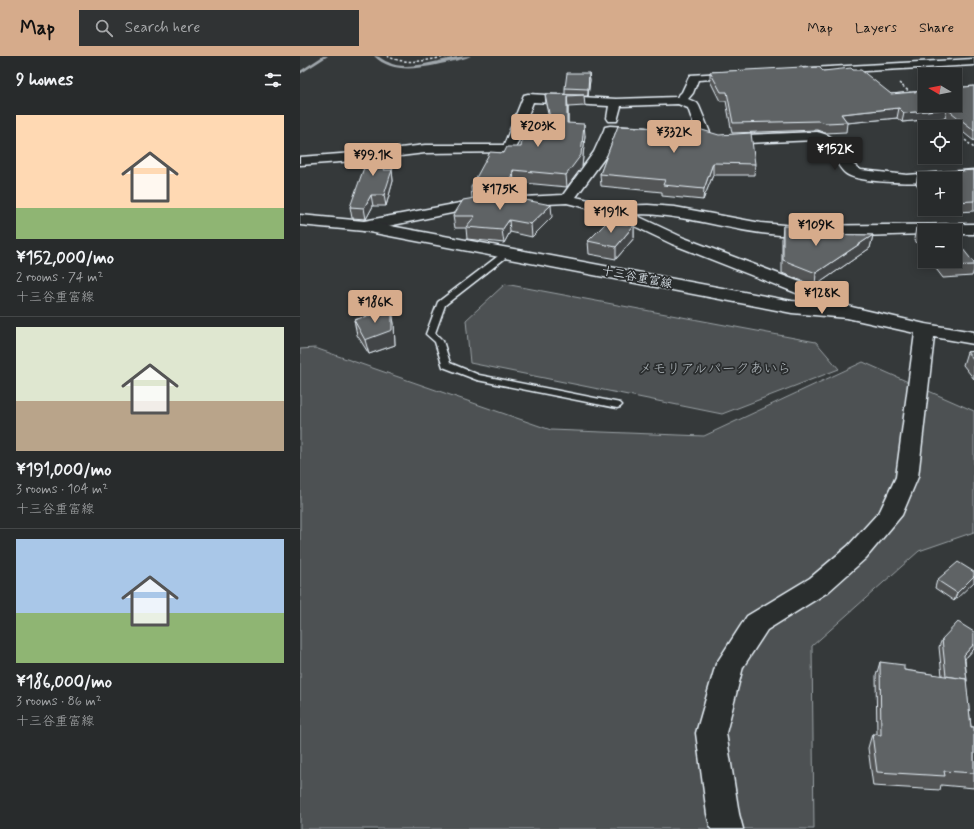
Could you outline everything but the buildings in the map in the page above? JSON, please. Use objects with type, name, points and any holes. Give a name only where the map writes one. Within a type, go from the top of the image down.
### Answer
[{"type":"main road","name":"十三谷重富線","points":[[300,220],[364,226],[509,252],[792,307],[847,312],[925,330],[974,338]]},
{"type":"main road","points":[[727,829],[723,814],[711,733],[730,664],[757,623],[819,585],[858,552],[890,515],[907,477],[925,330]]},
{"type":"street","points":[[778,72],[974,62]]},
{"type":"street","points":[[680,100],[687,93],[694,77],[747,74]]},
{"type":"street","points":[[300,161],[367,156],[425,149],[509,149],[528,98],[616,103],[680,100],[694,106],[704,135]]},
{"type":"street","points":[[567,200],[601,152],[610,130],[616,103]]},
{"type":"street","points":[[610,130],[657,132]]},
{"type":"street","points":[[673,133],[704,135],[718,140],[817,136],[824,138],[835,149],[850,170],[858,174],[907,179],[974,174]]},
{"type":"street","points":[[364,226],[481,203],[567,200],[612,210],[678,241],[810,292],[847,312]]},
{"type":"street","points":[[612,210],[648,209],[675,212],[761,228],[795,231],[974,229]]},
{"type":"lane","points":[[509,252],[441,304],[430,334],[439,341],[446,365],[477,377],[617,405]]},
{"type":"path","points":[[387,56],[388,58],[403,61],[426,60],[449,56]]},
{"type":"path","points":[[897,81],[913,95],[905,95]]},
{"type":"path","points":[[934,113],[942,120]]},
{"type":"path","points":[[962,137],[974,148]]},
{"type":"green space","name":"メモリアルパークあいら","points":[[505,284],[816,342],[839,369],[722,414],[470,363],[466,320]]},
{"type":"green space","points":[[315,348],[551,430],[704,436],[863,362],[974,411],[974,532],[919,551],[812,646],[814,829],[300,829],[300,349]]},
{"type":"waterway","points":[[300,73],[326,56]]},
{"type":"waterway","points":[[376,56],[384,63],[394,66],[407,67],[434,64],[469,56]]}]
